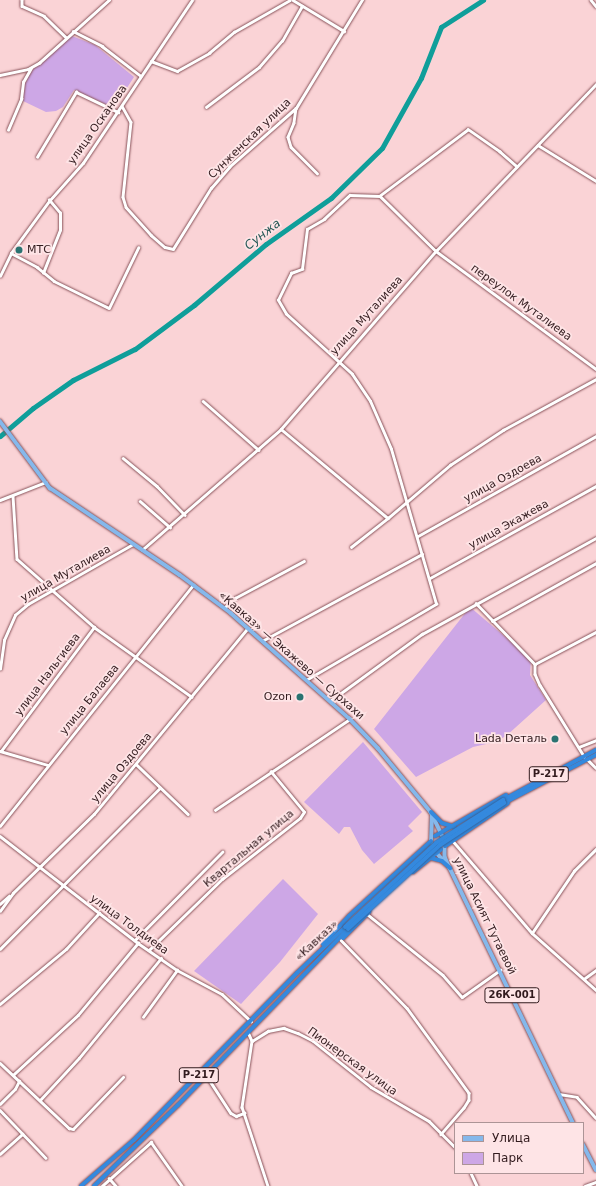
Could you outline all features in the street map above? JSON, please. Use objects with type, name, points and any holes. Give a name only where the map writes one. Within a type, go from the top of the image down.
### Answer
[{"type":"highway","name":"«Кавказ»","points":[[431,858],[436,851],[444,847],[452,840],[526,792],[585,758],[596,750]]},
{"type":"highway","name":"«Кавказ»","points":[[81,1186],[134,1140],[252,1021],[311,958],[440,845],[524,787],[585,758],[596,755]]},
{"type":"highway","points":[[435,836],[454,827],[501,797],[524,787]]},
{"type":"highway","name":"«Кавказ»","points":[[504,801],[526,792]]},
{"type":"highway","points":[[431,812],[442,823],[454,827]]},
{"type":"highway","points":[[311,958],[349,916],[431,841]]},
{"type":"highway","points":[[431,858],[442,861],[450,868]]},
{"type":"highway","name":"Р-217","points":[[311,966],[431,858]]},
{"type":"highway","name":"«Кавказ»","points":[[94,1186],[178,1105],[346,928]]},
{"type":"main road","name":"«Кавказ» — Экажево — Сурхахи","points":[[0,421],[50,488],[71,504],[193,585],[224,608],[350,719],[378,748],[431,812],[441,833]]},
{"type":"main road","points":[[431,812],[431,841],[436,851],[450,868]]},
{"type":"main road","name":"улица Асият Тутаевой","points":[[441,833],[444,839],[445,857],[450,868],[572,1122]]},
{"type":"main road","points":[[431,841],[435,836],[444,839]]},
{"type":"main road","points":[[584,1146],[596,1170]]},
{"type":"street","points":[[22,0],[22,6],[44,16],[66,37]]},
{"type":"street","points":[[8,130],[21,98],[23,82],[31,67],[109,0]]},
{"type":"street","name":"улица Осканова","points":[[0,276],[11,253],[49,200],[83,163],[192,0]]},
{"type":"street","points":[[151,61],[177,71],[209,52],[234,32],[290,0]]},
{"type":"street","points":[[293,0],[344,31]]},
{"type":"street","name":"Сунженская улица","points":[[122,106],[131,122],[123,197],[126,207],[151,235],[165,247],[173,249],[211,188],[229,167],[296,108],[362,0]]},
{"type":"street","points":[[591,0],[596,6]]},
{"type":"street","points":[[206,107],[259,66],[282,41],[302,6]]},
{"type":"street","points":[[74,31],[102,46],[141,76]]},
{"type":"street","points":[[0,74],[31,67]]},
{"type":"street","name":"улица Муталиева","points":[[142,550],[185,515],[281,429],[338,360],[436,251],[596,84]]},
{"type":"street","points":[[37,157],[76,92],[118,112]]},
{"type":"street","points":[[296,108],[294,123],[288,137],[291,147],[317,173]]},
{"type":"street","points":[[306,680],[430,610],[437,601],[391,449],[370,401],[338,360],[286,314],[278,300],[291,273],[302,269],[307,229],[324,219],[350,195],[380,196],[468,130],[500,152],[517,167]]},
{"type":"street","points":[[538,145],[596,181]]},
{"type":"street","name":"переулок Муталиева","points":[[380,196],[436,251],[596,369]]},
{"type":"street","points":[[42,273],[60,230],[60,213],[49,200]]},
{"type":"street","points":[[11,253],[37,267],[42,273],[109,308],[138,248]]},
{"type":"street","points":[[351,547],[388,518],[450,464],[503,430],[596,379]]},
{"type":"street","points":[[203,401],[259,450]]},
{"type":"street","points":[[281,429],[388,518]]},
{"type":"street","name":"улица Оздоева","points":[[418,536],[596,436]]},
{"type":"street","points":[[123,458],[158,486],[185,515]]},
{"type":"street","points":[[0,500],[47,482]]},
{"type":"street","name":"улица Экажева","points":[[430,578],[596,486]]},
{"type":"street","points":[[13,496],[16,559],[94,627],[135,658],[192,697]]},
{"type":"street","points":[[140,501],[170,528]]},
{"type":"street","points":[[330,701],[422,634],[596,538]]},
{"type":"street","name":"улица Муталиева","points":[[0,669],[4,640],[15,615],[52,591],[133,544]]},
{"type":"street","points":[[262,641],[422,554]]},
{"type":"street","points":[[224,608],[235,598],[304,561]]},
{"type":"street","points":[[492,621],[596,564]]},
{"type":"street","name":"улица Балаева","points":[[0,826],[193,585]]},
{"type":"street","points":[[476,603],[535,664],[535,674],[540,685],[585,758],[596,768]]},
{"type":"street","name":"улица Нальгиева","points":[[0,751],[94,627]]},
{"type":"street","name":"улица Оздоева","points":[[0,911],[13,893],[94,814],[248,628]]},
{"type":"street","points":[[535,664],[596,632]]},
{"type":"street","points":[[215,810],[350,719]]},
{"type":"street","points":[[579,747],[596,740]]},
{"type":"street","points":[[0,751],[48,765]]},
{"type":"street","points":[[136,764],[188,814]]},
{"type":"street","name":"Квартальная улица","points":[[149,950],[222,879],[300,818],[304,812],[271,772]]},
{"type":"street","points":[[0,949],[160,788]]},
{"type":"street","name":"улица Толдиева","points":[[0,836],[61,886],[177,970],[222,994],[252,1021]]},
{"type":"street","points":[[452,840],[532,933],[585,978],[596,990]]},
{"type":"street","points":[[532,933],[574,871],[596,849]]},
{"type":"street","points":[[13,1075],[78,1015],[136,941],[222,852]]},
{"type":"street","points":[[0,904],[13,893]]},
{"type":"street","points":[[0,1004],[66,949],[99,913]]},
{"type":"street","points":[[367,914],[443,975],[462,997],[500,970]]},
{"type":"street","points":[[341,940],[408,1008],[469,1093],[469,1100],[464,1108],[441,1134]]},
{"type":"street","points":[[40,1100],[79,1058],[161,958]]},
{"type":"street","points":[[143,1017],[177,970]]},
{"type":"street","points":[[585,978],[596,970]]},
{"type":"street","name":"Пионерская улица","points":[[252,1041],[268,1031],[284,1028],[312,1040],[371,1087],[429,1121],[454,1146]]},
{"type":"street","points":[[248,1032],[252,1041],[244,1082],[244,1113],[268,1186]]},
{"type":"street","points":[[0,1064],[69,1128],[73,1129],[96,1102],[123,1077]]},
{"type":"street","points":[[0,1104],[15,1089],[19,1080]]},
{"type":"street","points":[[210,1080],[231,1113],[236,1116],[244,1113]]},
{"type":"street","points":[[558,1094],[577,1097],[596,1118]]},
{"type":"street","points":[[0,1110],[46,1158]]},
{"type":"street","points":[[0,1154],[22,1134]]},
{"type":"street","points":[[102,1186],[109,1178],[151,1142],[182,1186]]},
{"type":"street","points":[[471,1174],[477,1186]]},
{"type":"street","points":[[109,1178],[116,1186]]},
{"type":"street","points":[[585,1186],[596,1182]]},
{"type":"green space","points":[[72,36],[95,45],[134,77],[114,108],[74,90],[63,107],[56,111],[46,112],[23,101],[25,84],[31,71]]},
{"type":"green space","points":[[470,607],[531,659],[530,675],[546,700],[506,736],[495,742],[473,747],[416,777],[374,729]]},
{"type":"green space","points":[[363,742],[422,812],[408,826],[413,831],[374,864],[362,850],[350,827],[344,827],[339,834],[304,802]]},
{"type":"green space","points":[[283,879],[318,914],[280,962],[241,1004],[194,971]]},
{"type":"waterway","name":"Сунжа","points":[[0,436],[33,408],[73,380],[135,349],[194,305],[266,244],[331,198],[382,148],[421,78],[441,27],[483,0]]},
{"type":"place","name":"МТС","points":[[19,250]]},
{"type":"place","name":"Ozon","points":[[300,697]]},
{"type":"place","name":"Lada Dеталь","points":[[555,739]]}]
